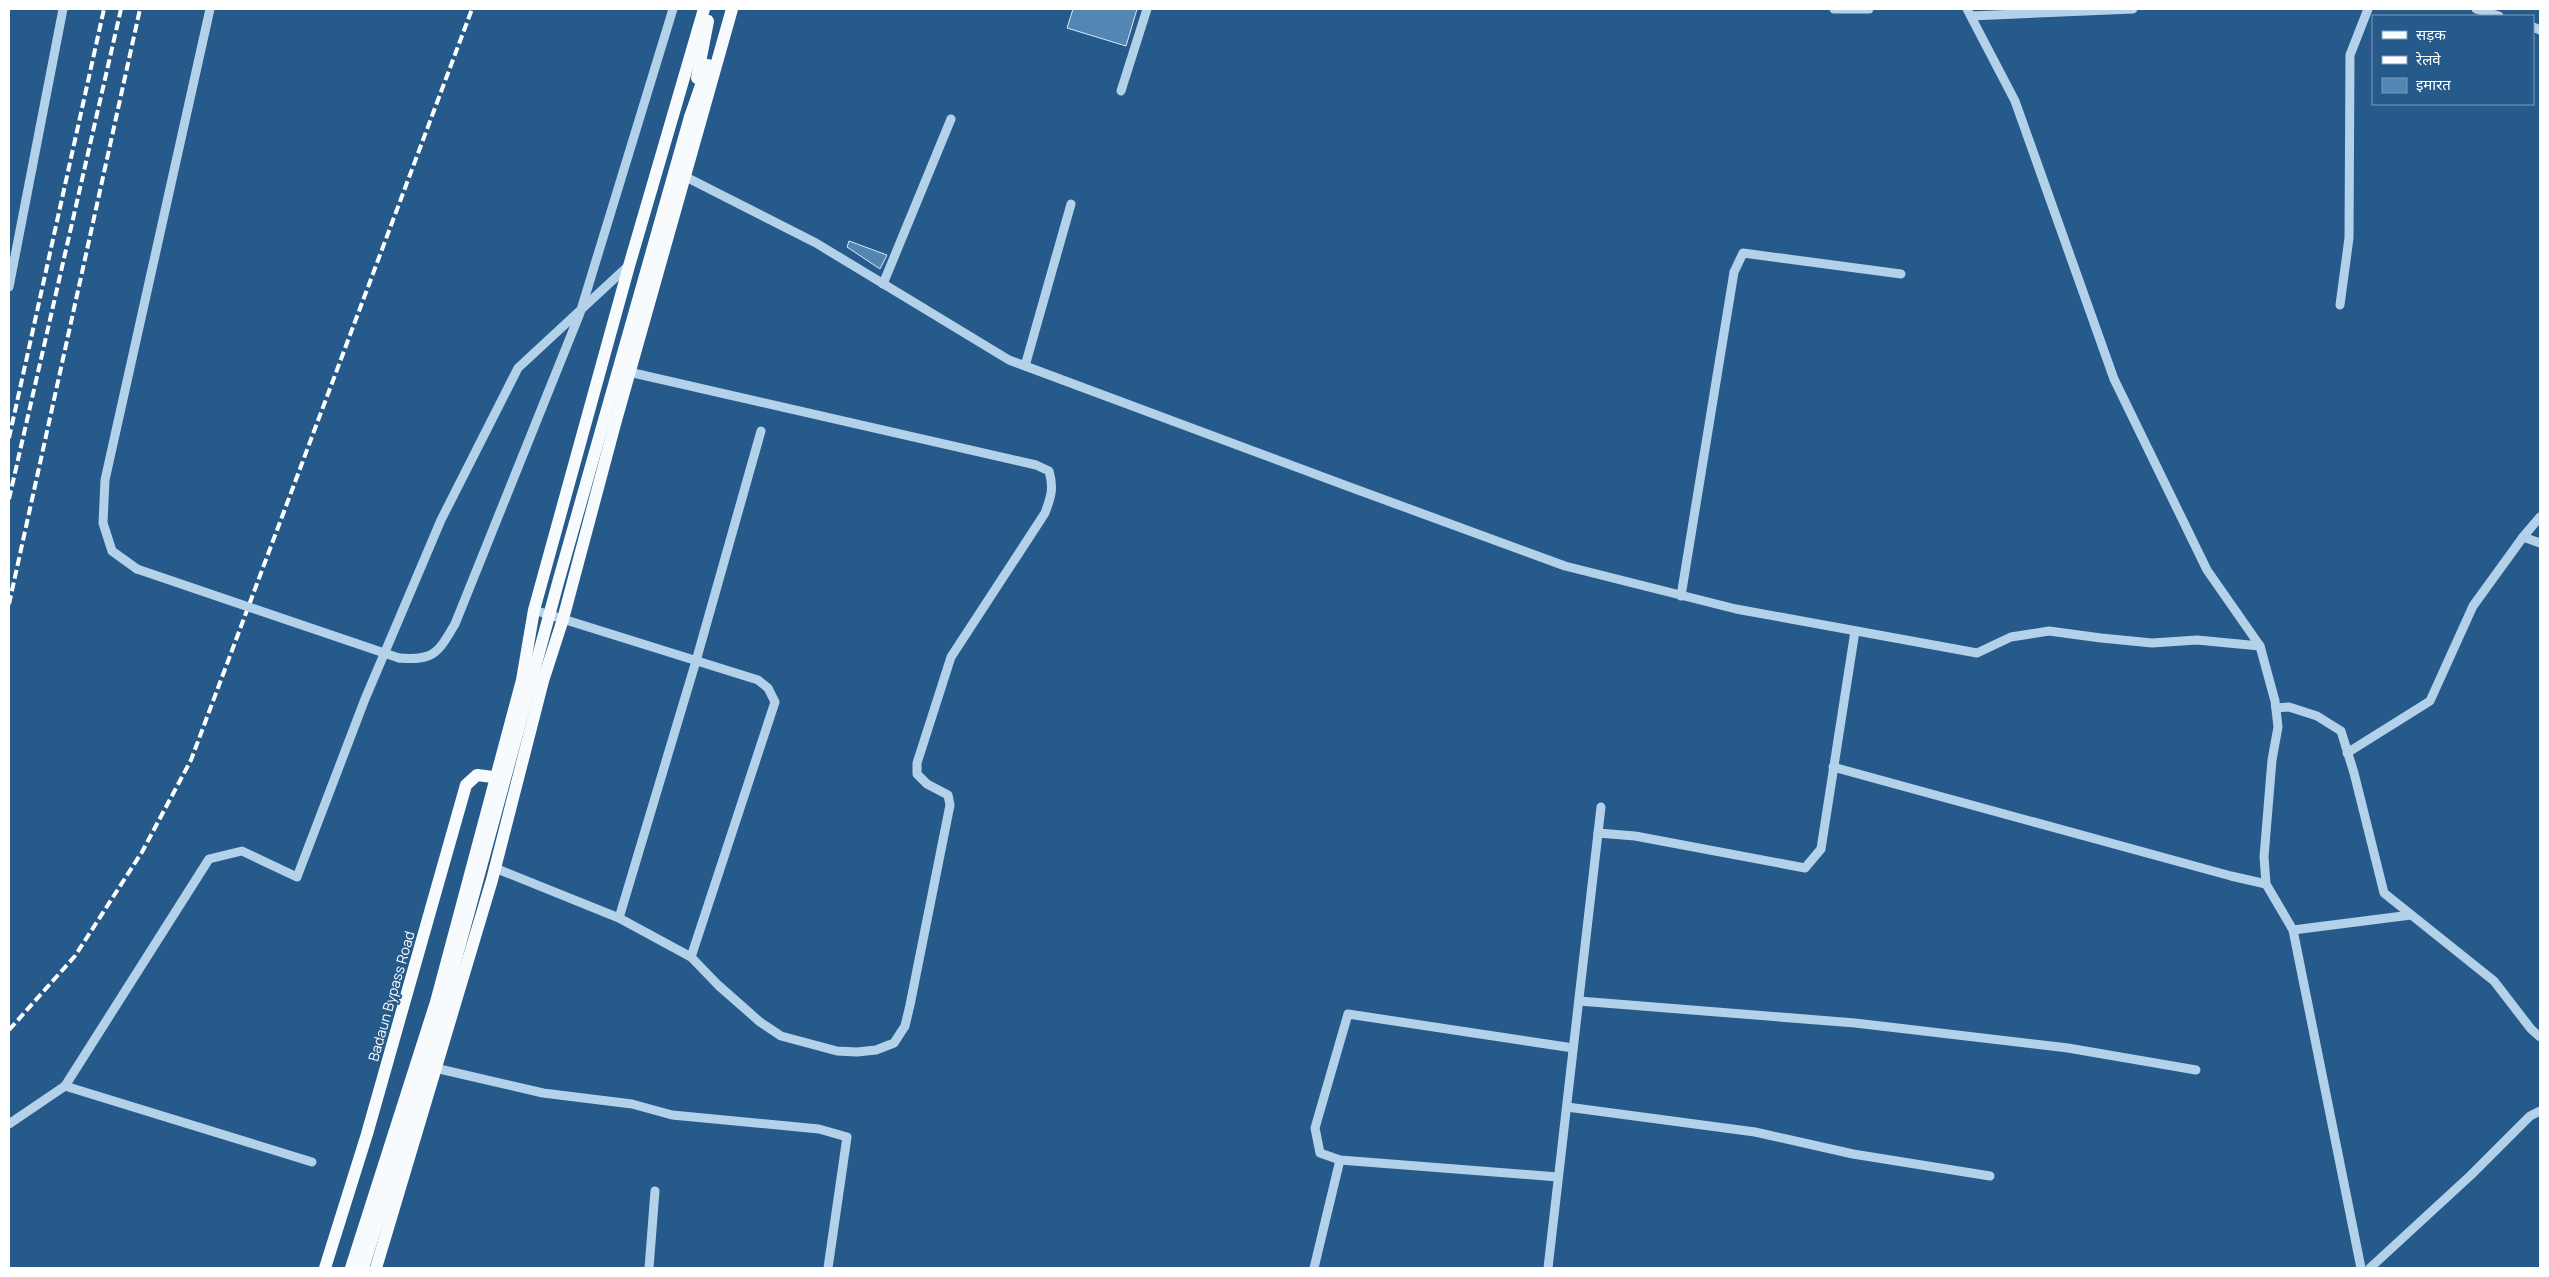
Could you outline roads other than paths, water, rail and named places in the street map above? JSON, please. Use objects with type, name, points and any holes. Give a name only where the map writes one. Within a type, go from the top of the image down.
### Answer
[{"type":"main road","points":[[351,1268],[436,1002],[494,777],[522,680],[534,610],[629,266],[704,9]]},
{"type":"main road","points":[[690,117],[710,9]]},
{"type":"main road","points":[[363,1268],[427,1066],[556,588],[690,117],[728,9]]},
{"type":"main road","points":[[376,1268],[495,868],[629,372],[732,9]]},
{"type":"main road","name":"Badaun Bypass Road","points":[[325,1268],[367,1134],[466,785],[477,775],[518,780]]},
{"type":"street","points":[[9,287],[12,258],[63,9]]},
{"type":"street","points":[[210,9],[105,480],[103,523],[112,552],[137,569],[399,658],[421,660],[440,648],[455,624],[580,313],[673,9]]},
{"type":"street","points":[[1121,91],[1147,9]]},
{"type":"street","points":[[1834,9],[1869,9]]},
{"type":"street","points":[[2132,9],[1969,12],[2015,101],[2114,379],[2207,570],[2260,646],[2276,708],[2278,727],[2272,760],[2264,857],[2266,884],[2293,930],[2361,1268]]},
{"type":"street","points":[[2340,305],[2349,238],[2350,55],[2368,9]]},
{"type":"street","points":[[2476,9],[2496,15]]},
{"type":"street","points":[[883,284],[951,119]]},
{"type":"street","points":[[684,176],[816,243],[1009,360],[1564,566],[1736,609],[1977,653],[2011,637],[2049,630],[2152,643],[2197,640],[2260,646]]},
{"type":"street","points":[[1025,366],[1070,204]]},
{"type":"street","points":[[1681,596],[1734,272],[1743,254],[1901,274]]},
{"type":"street","points":[[9,1124],[65,1086],[209,859],[242,851],[297,877],[365,699],[445,511],[518,368],[629,266]]},
{"type":"street","points":[[495,868],[619,918],[691,958],[760,1022],[781,1036],[837,1051],[857,1052],[876,1050],[894,1043],[905,1026],[950,805],[948,795],[927,784],[917,774],[917,763],[951,657],[1045,513],[1053,485],[1049,471],[1036,465],[629,372]]},
{"type":"street","points":[[619,918],[696,661],[761,431]]},
{"type":"street","points":[[2347,753],[2430,701],[2473,606],[2523,537],[2540,517]]},
{"type":"street","points":[[2523,537],[2540,543]]},
{"type":"street","points":[[534,610],[758,680],[768,688],[775,702],[691,958]]},
{"type":"street","points":[[1598,833],[1635,836],[1805,868],[1821,849],[1833,767],[1837,760],[1855,631]]},
{"type":"street","points":[[2276,708],[2289,707],[2317,716],[2341,731],[2384,893],[2494,981],[2531,1029],[2540,1037]]},
{"type":"street","points":[[1833,767],[2266,884]]},
{"type":"street","points":[[1548,1268],[1601,807]]},
{"type":"street","points":[[2293,930],[2411,915]]},
{"type":"street","points":[[1579,1001],[1855,1023],[2068,1048],[2196,1070]]},
{"type":"street","points":[[1558,1177],[1340,1160],[1320,1153],[1316,1128],[1348,1014],[1573,1048]]},
{"type":"street","points":[[436,1068],[543,1093],[632,1104],[672,1115],[819,1129],[846,1137],[828,1268]]},
{"type":"street","points":[[65,1086],[312,1162]]},
{"type":"street","points":[[1567,1107],[1755,1132],[1853,1154],[1990,1176]]},
{"type":"street","points":[[2370,1268],[2530,1116],[2540,1111]]},
{"type":"street","points":[[1314,1268],[1340,1160]]},
{"type":"street","points":[[649,1268],[655,1191]]},
{"type":"railway","points":[[9,438],[104,9]]},
{"type":"railway","points":[[9,499],[121,9]]},
{"type":"railway","points":[[9,604],[140,9]]},
{"type":"railway","points":[[9,1030],[75,956],[142,852],[191,760],[472,9]]}]
